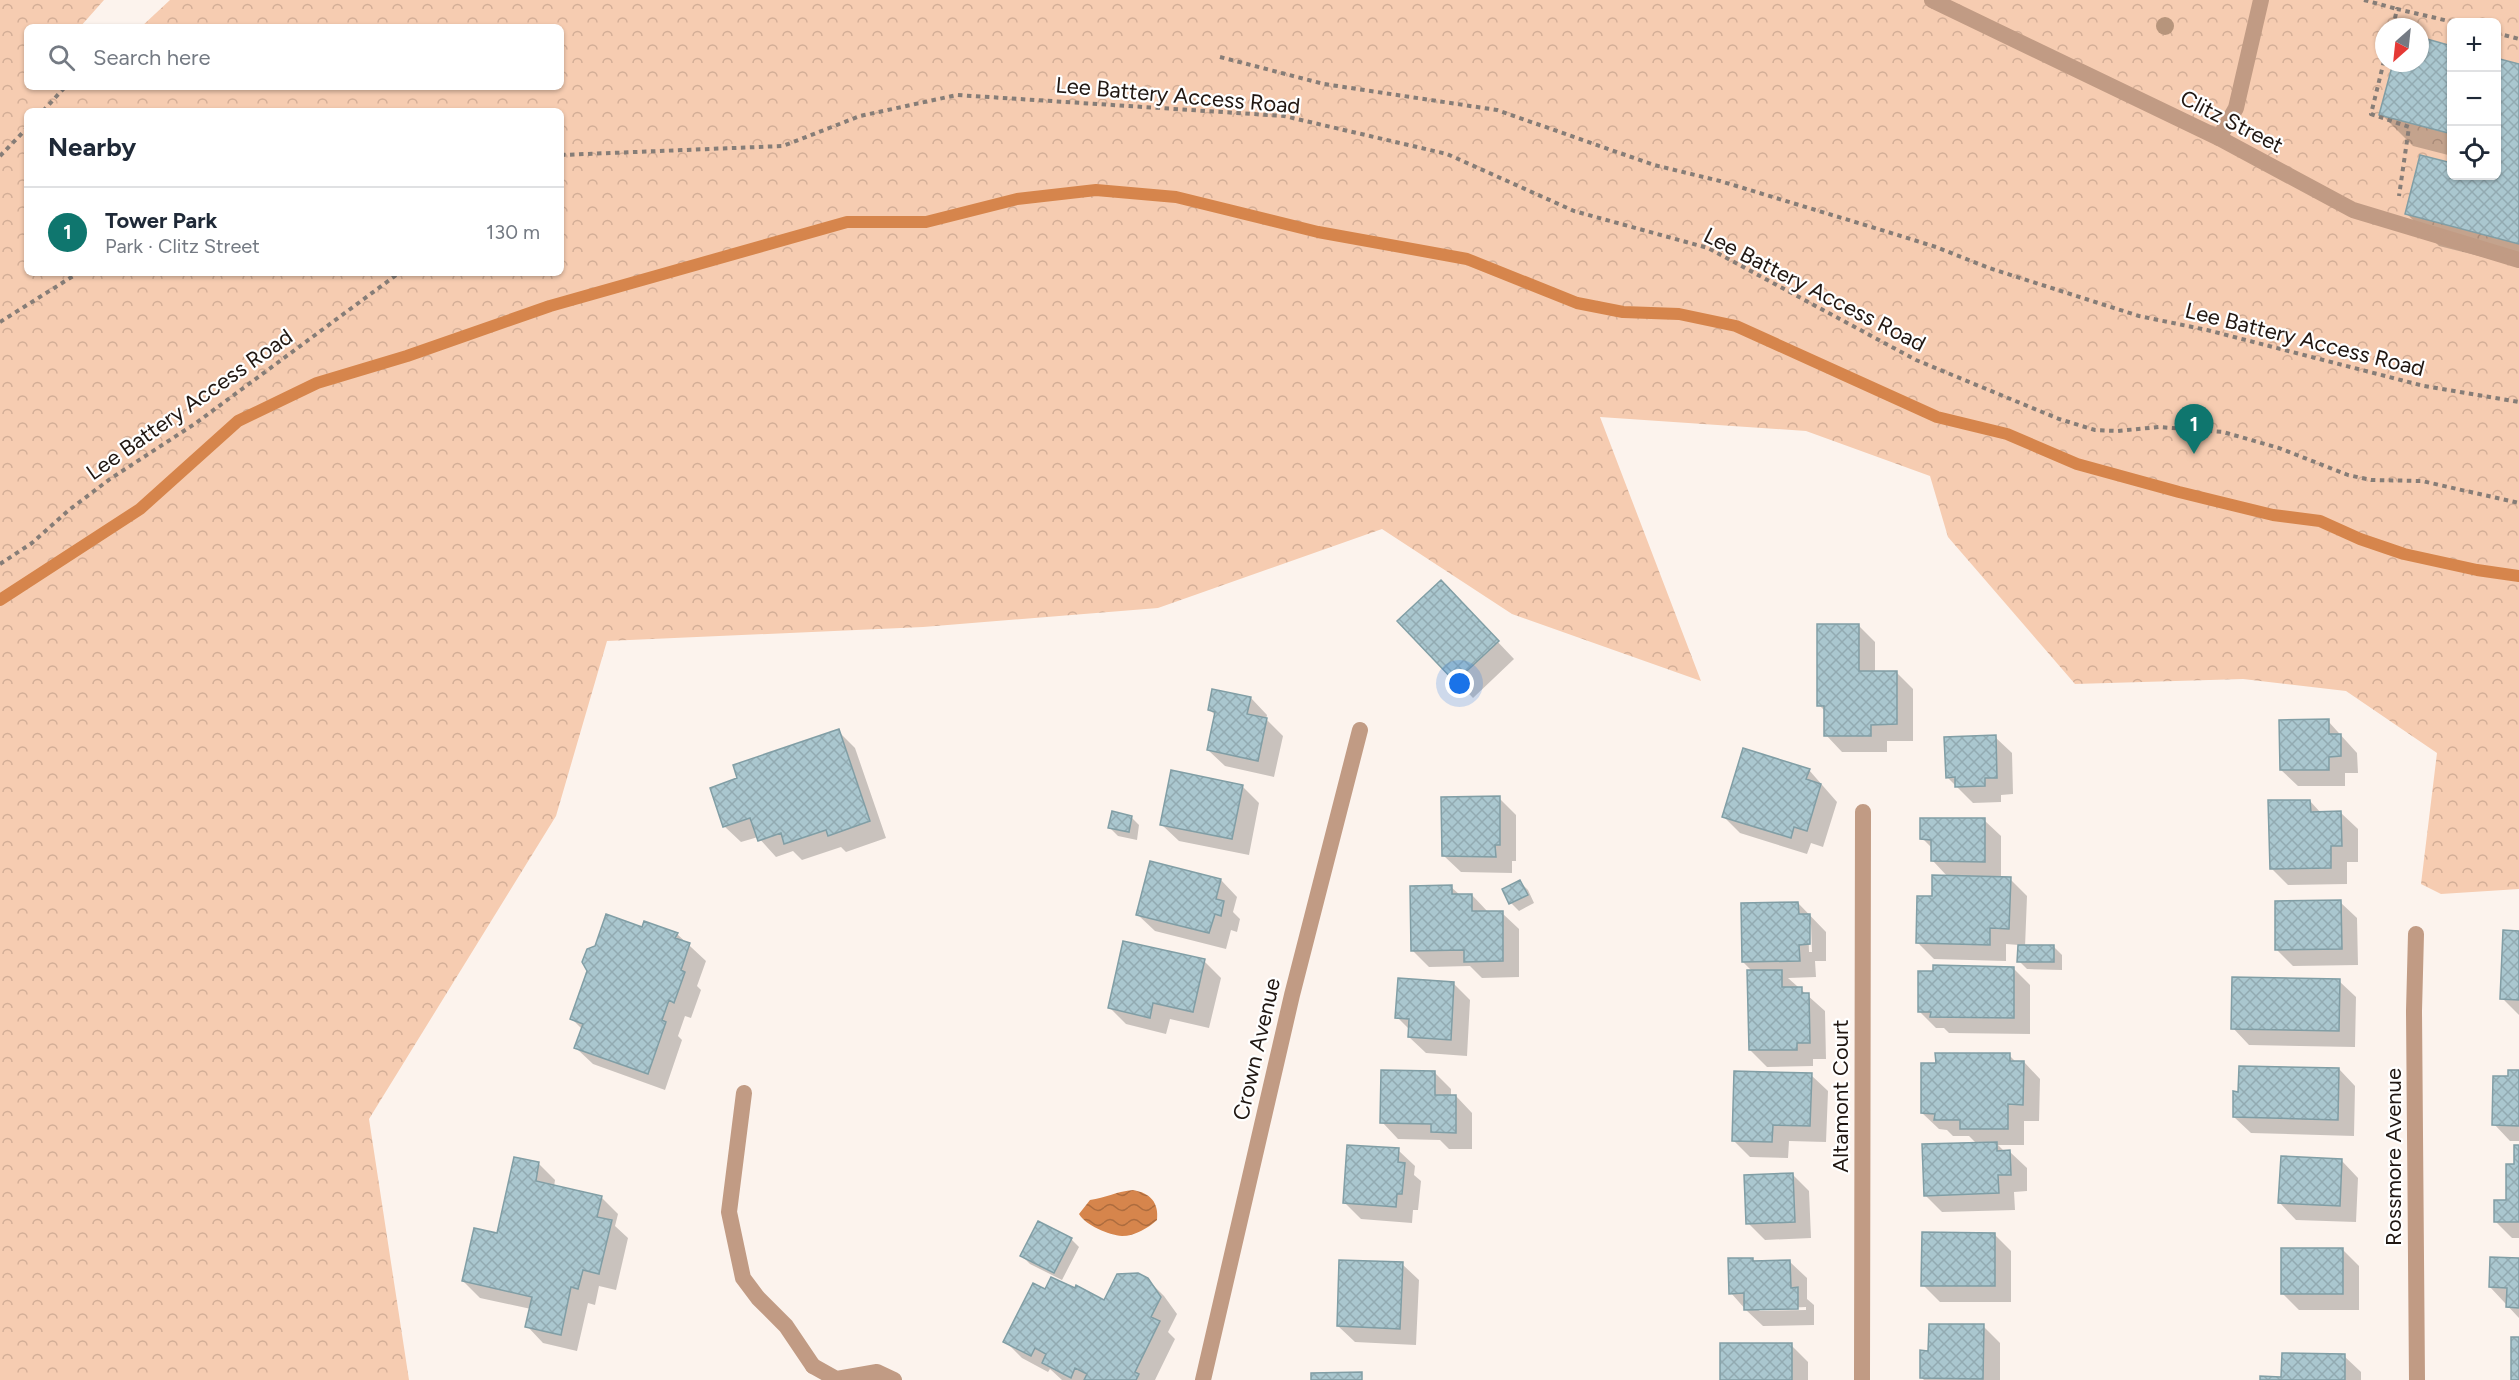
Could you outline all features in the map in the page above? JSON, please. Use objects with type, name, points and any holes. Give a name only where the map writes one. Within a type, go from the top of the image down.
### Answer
[{"type":"street","name":"Clitz Street","points":[[1932,0],[2219,138],[2353,210],[2519,260]]},
{"type":"street","points":[[2219,138],[2236,108],[2261,0]]},
{"type":"street","name":"Crown Avenue","points":[[1203,1380],[1292,994],[1360,730]]},
{"type":"street","name":"Altamont Court","points":[[1862,1380],[1863,812]]},
{"type":"street","name":"Rossmore Avenue","points":[[2416,934],[2414,1019],[2417,1380]]},
{"type":"street","points":[[744,1093],[729,1212],[743,1278],[758,1298],[786,1326],[813,1366],[838,1379],[877,1372],[894,1380]]},
{"type":"path","points":[[2364,0],[2447,21]]},
{"type":"path","points":[[2395,18],[2397,9]]},
{"type":"path","points":[[2501,34],[2519,39]]},
{"type":"path","name":"Lee Battery Access Road","points":[[1220,57],[1324,84],[1497,110],[1654,165],[1720,181],[1936,247],[1989,268],[2139,316],[2207,330],[2424,386],[2519,402]]},
{"type":"path","points":[[2381,72],[2370,114],[2409,127],[2396,223]]},
{"type":"path","points":[[46,108],[62,90]]},
{"type":"path","name":"Lee Battery Access Road","points":[[564,155],[783,146],[860,116],[957,95],[1284,116],[1447,154],[1574,211],[1708,248],[1916,360],[2059,419],[2096,430],[2117,431],[2159,427],[2223,432],[2279,448],[2371,480],[2422,481],[2519,503]]},
{"type":"path","points":[[0,156],[24,131]]},
{"type":"path","points":[[0,322],[73,276]]},
{"type":"path","name":"Lee Battery Access Road","points":[[0,564],[32,543],[69,510],[110,479],[196,423],[395,276]]},
{"type":"green space","points":[[0,0],[104,0],[83,24],[24,24],[24,90],[564,90],[564,24],[144,24],[170,0],[2519,0],[2519,889],[2441,894],[2421,884],[2437,753],[2346,691],[2243,679],[2075,684],[1948,537],[1930,476],[1806,431],[1600,417],[1701,681],[1512,614],[1382,529],[1158,608],[923,627],[607,641],[556,816],[369,1119],[409,1380],[0,1380]]},
{"type":"water","points":[[1133,1190],[1144,1193],[1152,1199],[1157,1214],[1157,1220],[1136,1233],[1127,1236],[1111,1234],[1092,1226],[1079,1214],[1090,1200]]},
{"type":"building","points":[[2429,40],[2447,45],[2447,133],[2379,115],[2391,72],[2429,72]]},
{"type":"building","points":[[2501,59],[2519,64],[2519,244],[2405,214],[2420,155],[2447,162],[2447,180],[2501,180]]},
{"type":"building","points":[[1441,580],[1499,641],[1455,682],[1397,621]]},
{"type":"building","points":[[1817,624],[1859,624],[1859,671],[1897,671],[1897,724],[1871,725],[1871,736],[1824,736],[1824,706],[1817,706]]},
{"type":"building","points":[[1212,689],[1251,697],[1247,714],[1267,718],[1258,761],[1207,750],[1215,712],[1208,710]]},
{"type":"building","points":[[2329,719],[2329,734],[2341,734],[2341,756],[2329,757],[2329,770],[2280,770],[2279,720]]},
{"type":"building","points":[[839,729],[870,821],[828,836],[826,830],[784,844],[781,833],[758,841],[750,818],[723,827],[710,788],[737,778],[733,765]]},
{"type":"building","points":[[1996,735],[1997,778],[1985,778],[1985,786],[1955,787],[1955,777],[1946,778],[1944,737]]},
{"type":"building","points":[[1743,748],[1810,769],[1806,779],[1821,784],[1807,831],[1794,827],[1791,838],[1722,817]]},
{"type":"building","points":[[1171,770],[1243,785],[1232,839],[1160,825]]},
{"type":"building","points":[[1500,796],[1500,845],[1495,845],[1496,857],[1442,856],[1441,797]]},
{"type":"building","points":[[2268,800],[2310,800],[2311,812],[2341,811],[2342,846],[2331,846],[2331,868],[2270,869]]},
{"type":"building","points":[[1112,811],[1132,816],[1129,832],[1108,828]]},
{"type":"building","points":[[1920,818],[1985,818],[1985,862],[1931,861],[1931,840],[1920,839]]},
{"type":"building","points":[[1150,861],[1221,879],[1216,899],[1224,901],[1221,916],[1215,914],[1209,933],[1136,915]]},
{"type":"building","points":[[1932,875],[2011,877],[2009,929],[1990,928],[1990,945],[1916,943],[1917,896],[1932,896]]},
{"type":"building","points":[[1520,880],[1528,895],[1509,904],[1502,889]]},
{"type":"building","points":[[1452,885],[1452,894],[1472,894],[1472,911],[1503,911],[1503,961],[1464,962],[1464,950],[1411,951],[1410,886]]},
{"type":"building","points":[[2341,900],[2342,949],[2275,950],[2275,901]]},
{"type":"building","points":[[1798,902],[1799,914],[1810,914],[1810,944],[1799,945],[1800,961],[1742,962],[1741,903]]},
{"type":"building","points":[[606,914],[642,927],[644,921],[678,933],[675,938],[690,943],[681,970],[685,972],[674,1003],[669,1000],[662,1020],[666,1022],[648,1074],[574,1048],[583,1024],[570,1019],[587,971],[582,962],[587,949],[595,946]]},
{"type":"building","points":[[2503,930],[2519,931],[2519,1000],[2500,999]]},
{"type":"building","points":[[1123,941],[1205,959],[1193,1012],[1153,1003],[1150,1018],[1108,1008]]},
{"type":"building","points":[[2018,945],[2054,945],[2054,962],[2017,962]]},
{"type":"building","points":[[1933,965],[2014,967],[2014,1018],[1930,1017],[1931,1012],[1918,1012],[1918,971],[1933,971]]},
{"type":"building","points":[[1747,970],[1782,970],[1782,987],[1802,987],[1802,993],[1809,993],[1810,1043],[1797,1043],[1797,1050],[1749,1050]]},
{"type":"building","points":[[2232,977],[2340,979],[2339,1031],[2231,1029]]},
{"type":"building","points":[[1398,978],[1454,982],[1451,1040],[1408,1037],[1409,1019],[1395,1018]]},
{"type":"building","points":[[1935,1053],[2010,1053],[2010,1061],[2024,1061],[2023,1105],[2008,1104],[2008,1129],[1960,1129],[1960,1120],[1934,1120],[1935,1114],[1921,1113],[1921,1063],[1936,1063]]},
{"type":"building","points":[[2239,1066],[2339,1068],[2338,1120],[2233,1117],[2233,1091],[2238,1092]]},
{"type":"building","points":[[1381,1070],[1435,1071],[1435,1095],[1456,1095],[1456,1133],[1431,1132],[1431,1124],[1380,1123]]},
{"type":"building","points":[[2508,1070],[2519,1070],[2519,1126],[2492,1125],[2493,1076],[2508,1076]]},
{"type":"building","points":[[1734,1071],[1812,1073],[1810,1126],[1773,1125],[1772,1142],[1732,1141]]},
{"type":"building","points":[[1997,1142],[1997,1151],[2010,1150],[2011,1175],[1998,1175],[1999,1193],[1924,1196],[1922,1144]]},
{"type":"building","points":[[1347,1145],[1399,1148],[1398,1162],[1405,1163],[1402,1194],[1397,1194],[1396,1207],[1343,1203]]},
{"type":"building","points":[[2514,1145],[2519,1145],[2519,1222],[2494,1222],[2494,1200],[2506,1200],[2506,1164],[2514,1164]]},
{"type":"building","points":[[2281,1156],[2342,1159],[2340,1206],[2278,1203]]},
{"type":"building","points":[[514,1157],[539,1162],[536,1181],[602,1196],[597,1217],[612,1220],[599,1274],[583,1270],[578,1289],[571,1287],[561,1335],[525,1327],[532,1297],[462,1281],[474,1228],[497,1233]]},
{"type":"building","points":[[1793,1173],[1795,1222],[1746,1224],[1744,1175]]},
{"type":"building","points":[[1038,1221],[1072,1238],[1054,1273],[1020,1256]]},
{"type":"building","points":[[1922,1232],[1995,1233],[1995,1286],[1921,1286]]},
{"type":"building","points":[[2281,1248],[2343,1248],[2343,1294],[2281,1294]]},
{"type":"building","points":[[2490,1257],[2519,1258],[2519,1308],[2506,1307],[2507,1288],[2489,1287]]},
{"type":"building","points":[[1728,1258],[1753,1258],[1753,1261],[1790,1260],[1791,1288],[1798,1287],[1798,1309],[1744,1310],[1744,1293],[1729,1294]]},
{"type":"building","points":[[1339,1260],[1403,1262],[1400,1329],[1337,1326]]},
{"type":"building","points":[[1138,1273],[1148,1278],[1161,1297],[1151,1317],[1160,1321],[1135,1372],[1139,1374],[1136,1380],[1084,1380],[1087,1374],[1075,1368],[1071,1378],[1042,1363],[1046,1354],[1035,1348],[1031,1356],[1003,1342],[1033,1283],[1045,1289],[1051,1277],[1075,1288],[1076,1285],[1104,1300],[1117,1274]]},
{"type":"building","points":[[1929,1324],[1984,1324],[1983,1379],[1920,1378],[1920,1350],[1928,1351]]},
{"type":"building","points":[[2511,1337],[2519,1337],[2519,1380],[2511,1380]]},
{"type":"building","points":[[1720,1343],[1792,1343],[1792,1380],[1720,1380]]},
{"type":"building","points":[[2282,1353],[2345,1354],[2345,1380],[2260,1380],[2260,1376],[2281,1377]]},
{"type":"building","points":[[1362,1372],[1362,1380],[1311,1380],[1311,1373]]},
{"type":"waterway","points":[[0,600],[140,509],[238,421],[317,383],[407,356],[550,306],[847,222],[926,222],[1017,199],[1096,190],[1176,197],[1318,232],[1467,259],[1577,303],[1623,312],[1679,314],[1736,326],[1937,417],[2007,434],[2077,464],[2273,515],[2320,521],[2360,539],[2404,554],[2477,570],[2519,576]]},
{"type":"place","name":"Tower Park","points":[[2194,454]]}]
